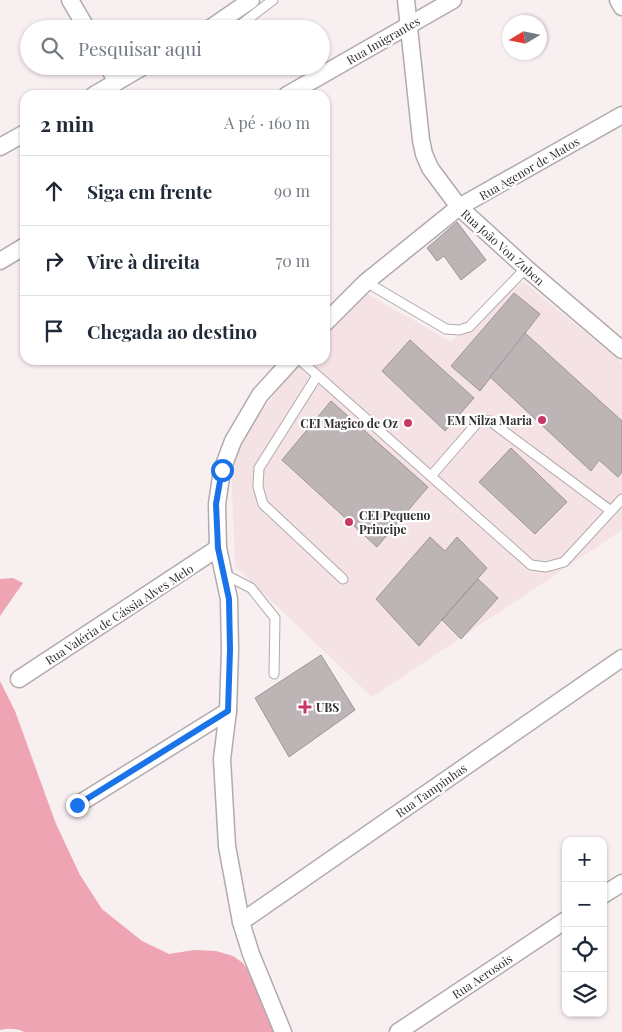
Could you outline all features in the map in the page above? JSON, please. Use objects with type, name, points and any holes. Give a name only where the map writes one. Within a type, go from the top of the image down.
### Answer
[{"type":"street","points":[[70,0],[82,20]]},
{"type":"street","points":[[223,20],[251,0]]},
{"type":"street","name":"Rua João Von Zuben","points":[[406,0],[424,154],[430,168],[458,208],[622,350]]},
{"type":"street","name":"Rua Imigrantes","points":[[330,70],[453,0]]},
{"type":"street","points":[[618,0],[622,7]]},
{"type":"street","points":[[113,75],[117,82]]},
{"type":"street","points":[[103,90],[129,75]]},
{"type":"street","name":"Rua Imigrantes","points":[[296,90],[322,75]]},
{"type":"street","name":"Rua Agenor de Matos","points":[[330,318],[366,282],[458,208],[622,115]]},
{"type":"street","points":[[0,147],[20,136]]},
{"type":"street","points":[[0,261],[20,249]]},
{"type":"street","points":[[283,1032],[251,954],[241,922],[226,836],[222,758],[228,711],[229,599],[218,548],[216,504],[222,470],[233,441],[260,395],[287,365]]},
{"type":"street","name":"Rua Valéria de Cássia Alves Melo","points":[[19,679],[218,548]]},
{"type":"street","name":"Rua Tampinhas","points":[[241,922],[622,658]]},
{"type":"street","points":[[77,805],[228,711]]},
{"type":"street","points":[[607,892],[622,883]]},
{"type":"street","name":"Rua Aerosois","points":[[398,1032],[562,923]]},
{"type":"lane","points":[[247,20],[273,0]]},
{"type":"lane","points":[[366,282],[446,329],[459,330],[469,326],[526,268]]},
{"type":"lane","points":[[305,365],[531,565],[546,567],[564,562],[622,499]]},
{"type":"lane","points":[[317,376],[259,468],[258,487],[263,504],[344,579]]},
{"type":"lane","points":[[431,476],[478,422],[490,421],[611,511]]},
{"type":"lane","points":[[224,574],[251,588],[275,618],[274,674]]},
{"type":"shaded area","points":[[523,281],[622,363],[622,530],[372,697],[235,566],[231,466],[256,419],[295,368],[298,365],[330,365],[330,331],[366,293],[451,342]]},
{"type":"shaded area","points":[[13,578],[23,583],[0,616],[0,579]]},
{"type":"shaded area","points":[[0,681],[15,711],[56,824],[80,875],[102,909],[142,941],[169,954],[194,950],[216,951],[233,956],[243,963],[264,993],[275,1032],[24,1032],[12,1029],[0,1030]]},
{"type":"building","points":[[457,222],[486,260],[461,280],[444,256],[437,261],[427,248]]},
{"type":"building","points":[[514,293],[540,314],[480,391],[451,366]]},
{"type":"building","points":[[525,333],[622,421],[622,472],[618,477],[599,460],[591,471],[490,377]]},
{"type":"building","points":[[410,340],[474,398],[445,431],[382,371]]},
{"type":"building","points":[[331,401],[428,487],[377,547],[282,460]]},
{"type":"building","points":[[511,448],[567,502],[535,534],[479,482]]},
{"type":"building","points":[[430,537],[445,551],[457,537],[487,568],[419,646],[376,599]]},
{"type":"building","points":[[478,579],[498,598],[461,639],[442,620]]},
{"type":"building","points":[[321,655],[355,710],[289,757],[255,698]]},
{"type":"place","name":"EM Nilza Maria","points":[[542,420]]},
{"type":"place","name":"CEI Magico de Oz","points":[[408,423]]},
{"type":"place","name":"CEI Pequeno Principe","points":[[349,522]]},
{"type":"place","name":"UBS","points":[[305,707]]},
{"type":"route","points":[[77,805],[228,711],[229,599],[218,548],[216,504],[222,470]]}]
